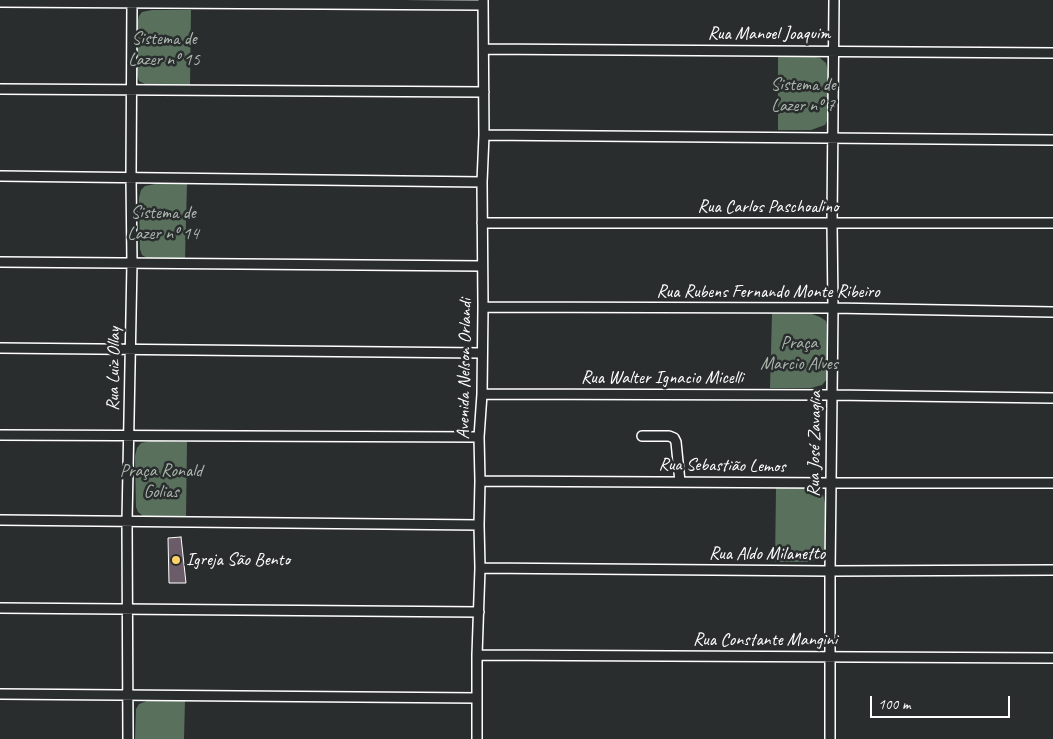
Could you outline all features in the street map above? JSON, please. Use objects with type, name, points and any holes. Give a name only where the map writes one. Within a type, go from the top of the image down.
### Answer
[{"type":"street","name":"Rua José Zavaglia","points":[[830,739],[834,0]]},
{"type":"street","name":"Rua Luiz Ollay","points":[[128,739],[126,521],[132,263],[132,1]]},
{"type":"street","points":[[0,2],[482,3]]},
{"type":"street","name":"Avenida Nelson Orlandi","points":[[477,739],[480,568],[479,437],[482,394],[483,307],[484,49],[482,3]]},
{"type":"street","name":"Rua Manoel Joaquim","points":[[484,49],[1053,53]]},
{"type":"street","points":[[0,89],[484,92]]},
{"type":"street","points":[[484,135],[1053,140]]},
{"type":"street","points":[[0,176],[482,182]]},
{"type":"street","name":"Rua Carlos Paschoalino","points":[[482,223],[1053,223]]},
{"type":"street","points":[[0,262],[482,266]]},
{"type":"street","name":"Rua Rubens Fernando Monte Ribeiro","points":[[483,307],[833,308],[1053,312]]},
{"type":"street","points":[[0,348],[481,353]]},
{"type":"street","name":"Rua Walter Ignacio Micelli","points":[[482,394],[1053,398]]},
{"type":"street","points":[[0,435],[479,437]]},
{"type":"street","points":[[642,436],[669,436],[674,438],[680,482]]},
{"type":"street","name":"Rua Sebastião Lemos","points":[[480,481],[1053,483]]},
{"type":"street","points":[[0,520],[479,525]]},
{"type":"street","name":"Rua Aldo Milanetto","points":[[480,568],[1053,570]]},
{"type":"street","points":[[0,608],[479,612]]},
{"type":"street","name":"Rua Constante Mangini","points":[[478,655],[1053,658]]},
{"type":"street","points":[[0,694],[477,698]]},
{"type":"green space","name":"Sistema de Lazer nº 15","points":[[152,10],[191,10],[190,85],[145,84],[139,81],[137,75],[137,24],[142,12]]},
{"type":"green space","name":"Sistema de Lazer nº 7","points":[[778,56],[812,56],[820,58],[826,63],[828,71],[828,119],[825,125],[811,130],[778,130]]},
{"type":"green space","name":"Sistema de Lazer nº 14","points":[[155,184],[187,184],[185,259],[147,258],[142,255],[140,249],[139,198],[141,190],[145,186]]},
{"type":"green space","name":"Praça Marcio Alves","points":[[772,314],[812,314],[826,321],[828,329],[828,378],[822,385],[811,388],[770,388]]},
{"type":"green space","name":"Praça Ronald Golias","points":[[151,441],[187,442],[186,518],[143,516],[138,512],[136,507],[135,456],[137,448],[141,443]]},
{"type":"green space","points":[[776,488],[810,488],[823,495],[825,503],[825,552],[822,557],[809,562],[775,562]]},
{"type":"green space","points":[[147,701],[185,701],[184,739],[135,739],[136,709],[139,704]]},
{"type":"building","name":"Igreja São Bento","points":[[181,537],[186,583],[169,583],[168,538]]},
{"type":"place","name":"Igreja São Bento","points":[[176,560]]}]
